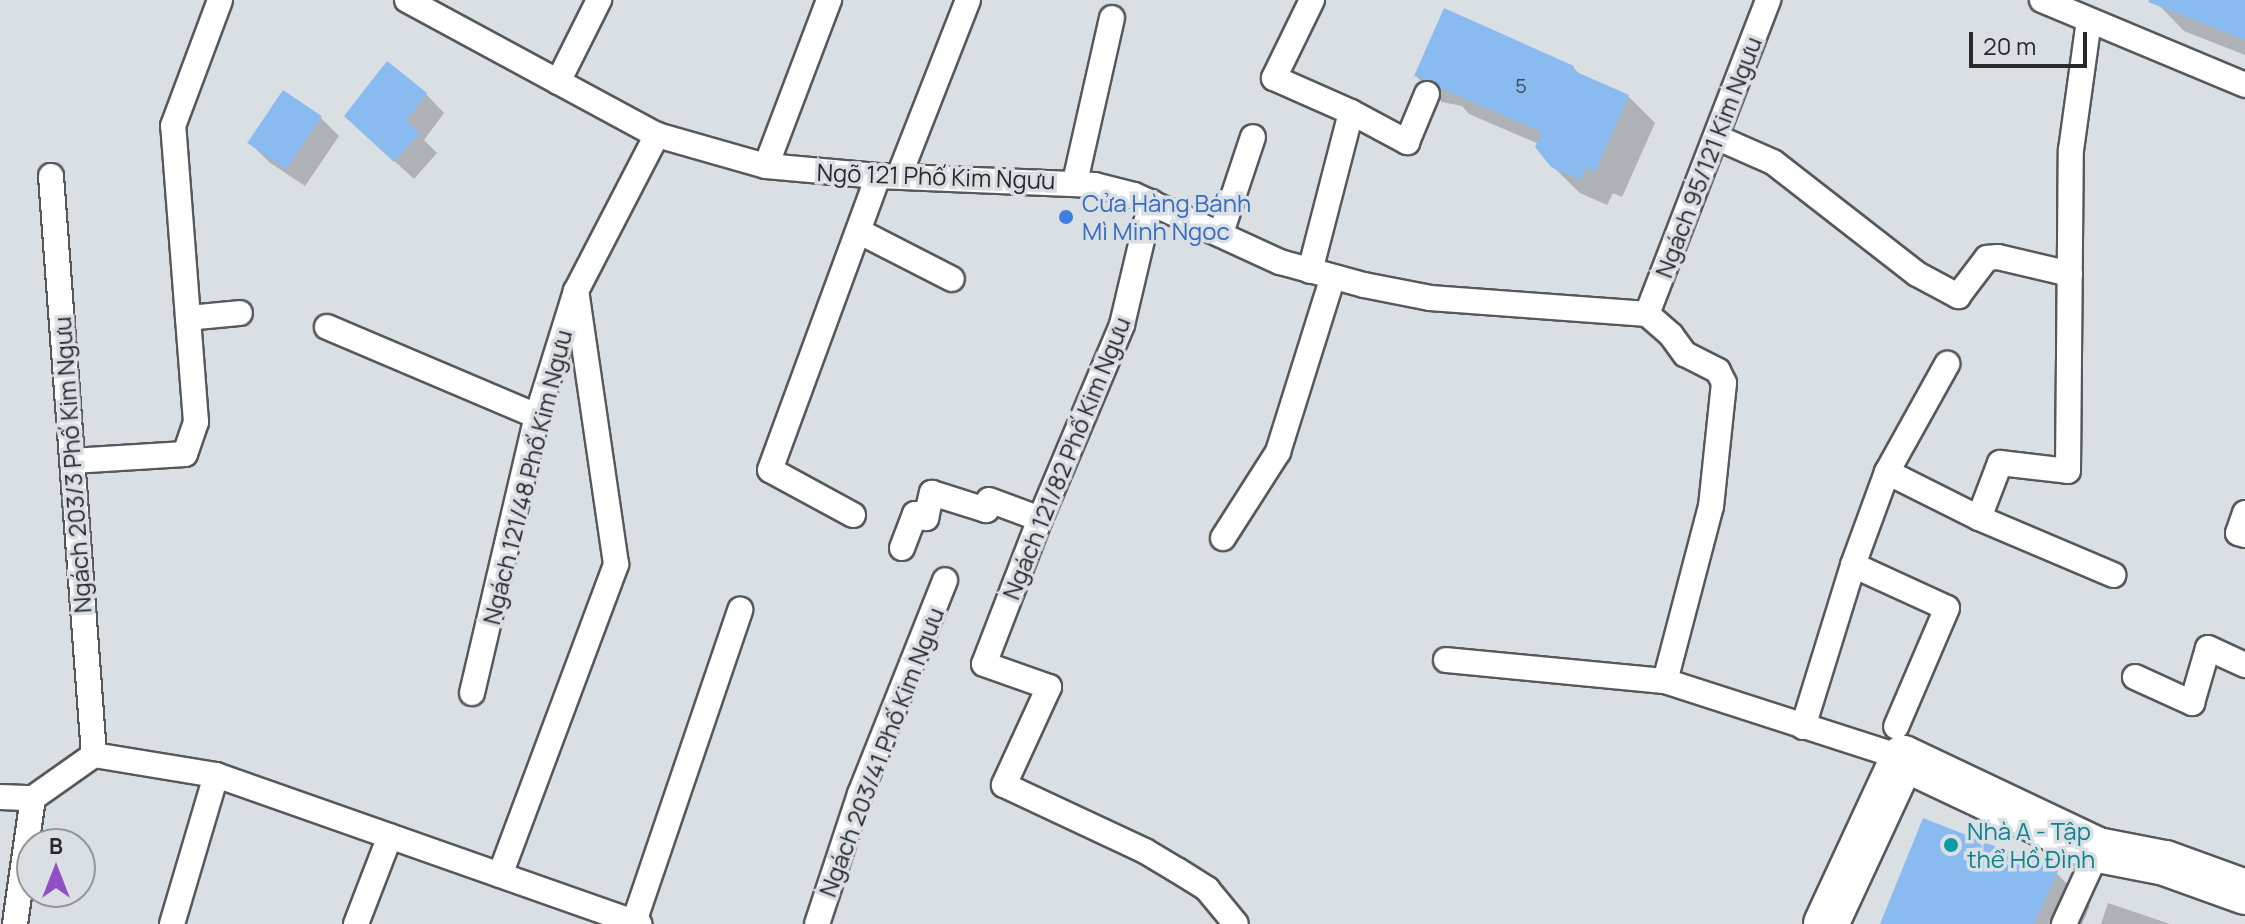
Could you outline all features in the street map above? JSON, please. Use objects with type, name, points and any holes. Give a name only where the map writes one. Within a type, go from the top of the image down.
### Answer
[{"type":"street","points":[[1826,924],[1900,743],[2098,850],[2165,863],[2245,892]]},
{"type":"lane","points":[[72,461],[185,454],[196,422],[173,126],[220,0]]},
{"type":"lane","name":"Ngõ 121 Phố Kim Ngưu","points":[[407,0],[657,135],[766,166],[889,176],[1075,182],[1134,195],[1280,262],[1322,274],[1430,298],[1647,314]]},
{"type":"lane","points":[[558,82],[599,0]]},
{"type":"lane","points":[[766,166],[829,0]]},
{"type":"lane","points":[[853,515],[770,470],[860,232],[889,176],[968,0]]},
{"type":"lane","points":[[1312,0],[1274,78],[1351,112],[1407,142],[1427,94]]},
{"type":"lane","name":"Ngách 95/121 Kim Ngưu","points":[[1647,314],[1768,0]]},
{"type":"lane","points":[[2042,0],[2245,85]]},
{"type":"lane","points":[[1075,182],[1112,18]]},
{"type":"lane","points":[[1979,518],[2000,463],[2068,471],[2071,150],[2089,21]]},
{"type":"lane","points":[[1223,538],[1278,452],[1322,274],[1351,112]]},
{"type":"lane","name":"Ngách 121/48 Phố Kim Ngưu","points":[[472,693],[537,416],[576,291],[657,135]]},
{"type":"lane","points":[[1221,233],[1253,137]]},
{"type":"lane","points":[[1716,137],[1773,162],[1917,274],[1958,296],[1987,258],[1998,257],[2070,274]]},
{"type":"lane","name":"Ngách 203/3 Phố Kim Ngưu","points":[[51,176],[94,755]]},
{"type":"lane","name":"Ngách 121/82 Phố Kim Ngưu","points":[[1151,202],[1122,325],[1040,519],[984,664],[1049,687],[1004,785],[1166,864],[1207,889],[1236,924]]},
{"type":"lane","points":[[860,232],[952,279]]},
{"type":"lane","points":[[500,875],[616,564],[576,291]]},
{"type":"lane","points":[[188,318],[240,313]]},
{"type":"lane","points":[[1647,314],[1671,335],[1685,354],[1718,371],[1724,383],[1711,506],[1665,681]]},
{"type":"lane","points":[[327,327],[537,416]]},
{"type":"lane","points":[[1803,727],[1853,565],[1887,472],[1947,364]]},
{"type":"lane","points":[[1887,472],[1979,518],[2113,575]]},
{"type":"lane","points":[[902,548],[915,514],[926,518],[932,493],[986,510],[989,500],[1040,519]]},
{"type":"lane","points":[[2245,513],[2238,533],[2245,535]]},
{"type":"lane","points":[[1446,660],[1665,681],[1803,727],[1900,743],[1947,608],[1853,565]]},
{"type":"lane","name":"Ngách 203/41 Phố Kim Ngưu","points":[[817,924],[860,794],[945,580]]},
{"type":"lane","points":[[0,797],[33,798],[94,755],[216,775],[637,923],[740,610]]},
{"type":"lane","points":[[2135,677],[2192,703],[2208,648],[2245,665]]},
{"type":"lane","points":[[172,924],[216,775]]},
{"type":"lane","points":[[15,924],[33,798]]},
{"type":"lane","points":[[356,924],[390,836]]},
{"type":"lane","points":[[2064,924],[2098,850]]},
{"type":"building","points":[[2245,0],[2245,40],[2148,2]]},
{"type":"building","points":[[1444,8],[1574,66],[1572,70],[1629,95],[1595,172],[1586,168],[1580,180],[1551,167],[1535,147],[1542,132],[1440,88],[1433,81],[1414,76]]},
{"type":"building","points":[[387,61],[427,93],[406,121],[420,133],[394,162],[344,116]]},
{"type":"building","points":[[283,90],[322,116],[286,169],[247,143]]},
{"type":"building","name":"Nhà A - Tập thể Hồ Đình","points":[[1923,818],[2058,871],[2034,924],[1880,924]]},
{"type":"place","name":"Cửa Hàng Bánh Mì Minh Ngoc","points":[[1066,217]]},
{"type":"place","name":"Nhà A - Tập thể Hồ Đình","points":[[1951,845]]}]
